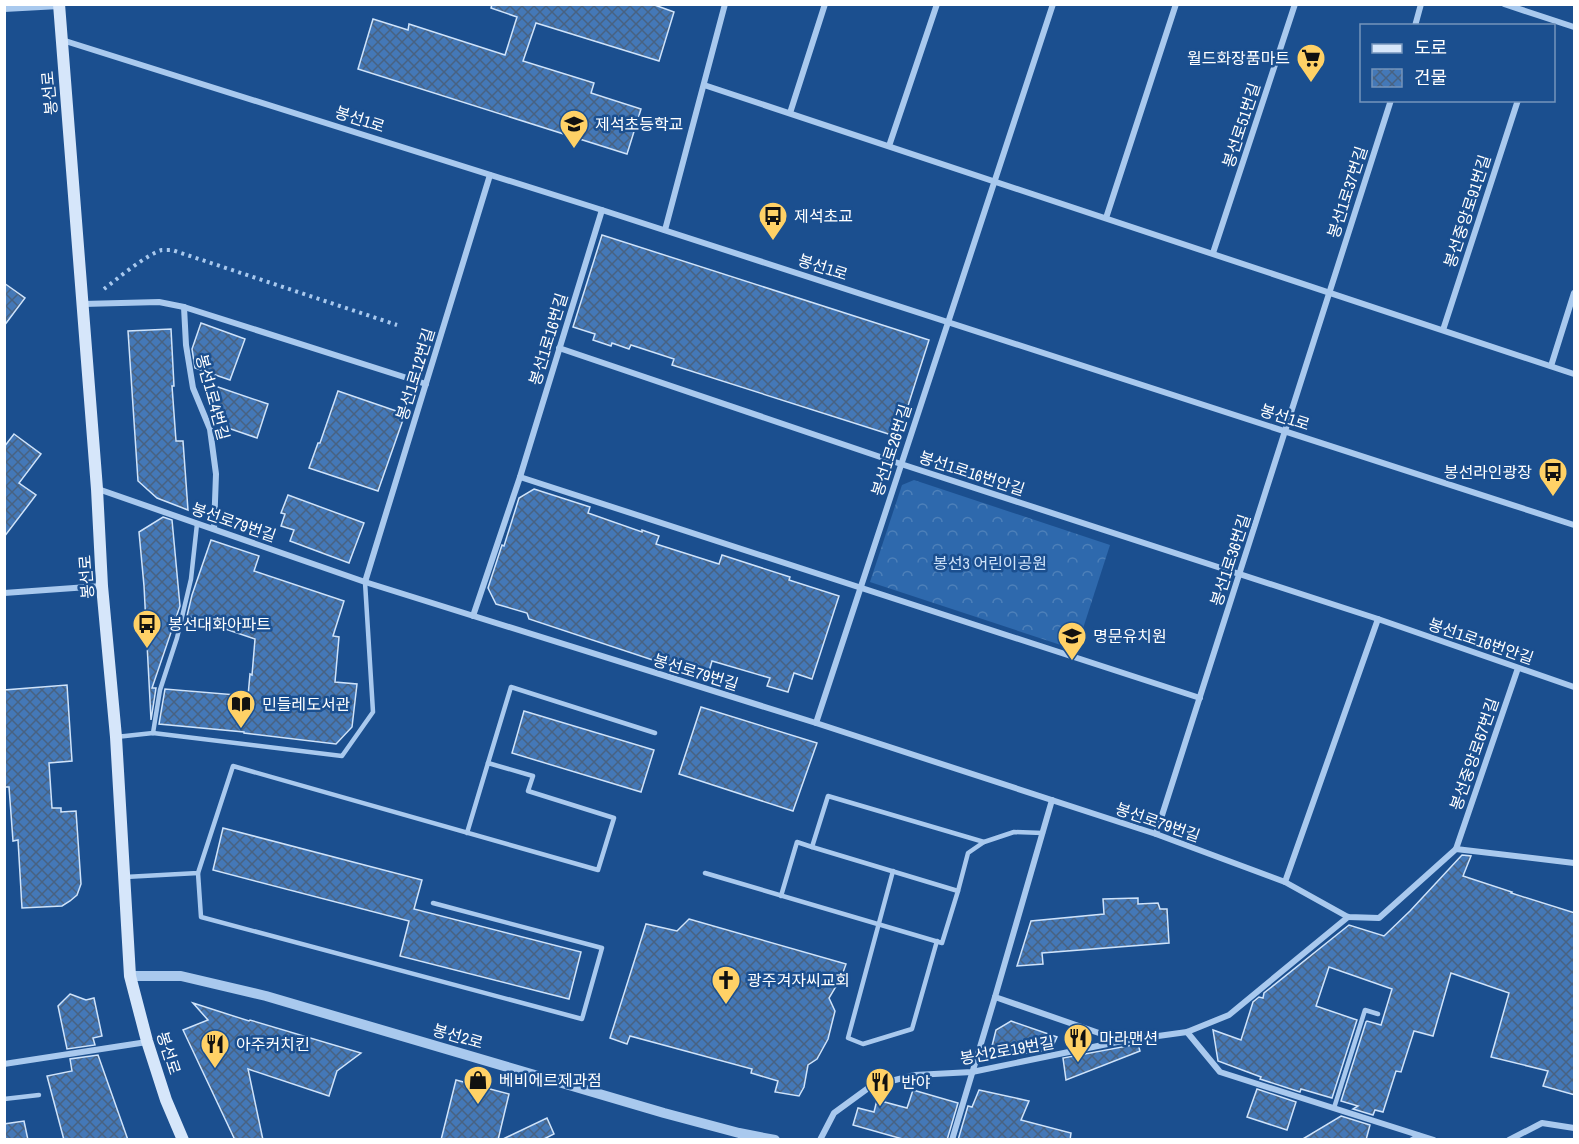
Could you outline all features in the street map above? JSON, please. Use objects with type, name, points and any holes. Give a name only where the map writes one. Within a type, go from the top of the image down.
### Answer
[{"type":"main road","name":"봉선로","points":[[59,5],[97,489],[102,586],[116,737],[130,976],[147,1042],[166,1100],[183,1140]]},
{"type":"street","points":[[665,230],[725,4]]},
{"type":"street","points":[[790,113],[825,4]]},
{"type":"street","points":[[889,146],[937,4]]},
{"type":"street","name":"봉선1로26번길","points":[[816,723],[1053,4]]},
{"type":"street","points":[[1106,218],[1176,4]]},
{"type":"street","name":"봉선로51번길","points":[[1213,253],[1294,4]]},
{"type":"street","points":[[1416,24],[1421,4]]},
{"type":"street","points":[[1504,4],[1575,27]]},
{"type":"street","points":[[4,9],[59,5]]},
{"type":"street","points":[[1543,24],[1545,17]]},
{"type":"street","name":"봉선1로","points":[[62,40],[665,230],[1575,525]]},
{"type":"street","points":[[704,84],[1575,374]]},
{"type":"street","name":"봉선1로37번길","points":[[1285,431],[1390,102]]},
{"type":"street","name":"봉선중앙로91번길","points":[[1443,330],[1517,102]]},
{"type":"street","name":"봉선1로12번길","points":[[365,582],[490,175]]},
{"type":"street","name":"봉선1로16번길","points":[[473,616],[520,477],[602,210]]},
{"type":"street","points":[[1551,366],[1575,293]]},
{"type":"street","points":[[83,304],[159,302],[184,307],[426,384]]},
{"type":"street","name":"봉선1로4번길","points":[[184,307],[186,345],[193,388],[210,429],[216,474],[214,530]]},
{"type":"street","name":"봉선1로16번안길","points":[[560,348],[901,464],[1575,687]]},
{"type":"street","name":"봉선1로36번길","points":[[1156,834],[1285,431]]},
{"type":"street","points":[[520,477],[1200,698]]},
{"type":"street","name":"봉선로79번길","points":[[97,489],[365,582],[816,723],[1156,834],[1285,882],[1348,917]]},
{"type":"street","points":[[4,593],[102,586]]},
{"type":"street","points":[[1285,882],[1378,620]]},
{"type":"street","name":"봉선중앙로67번길","points":[[1348,917],[1379,918],[1456,849],[1518,668]]},
{"type":"street","points":[[952,1140],[1052,800]]},
{"type":"street","points":[[1456,849],[1575,863]]},
{"type":"street","name":"봉선2로19번길","points":[[820,1140],[834,1113],[871,1086],[915,1074],[972,1072],[1122,1041],[1187,1032],[1229,1015],[1348,917]]},
{"type":"street","name":"봉선2로","points":[[130,976],[181,976],[266,996],[664,1113],[734,1136],[775,1140]]},
{"type":"street","points":[[995,997],[1122,1041]]},
{"type":"street","points":[[1187,1032],[1220,1072],[1434,1140]]},
{"type":"street","points":[[4,1065],[147,1042]]},
{"type":"street","points":[[1509,1140],[1542,1123],[1575,1128]]},
{"type":"lane","points":[[153,733],[160,690],[177,638],[191,579],[197,524]]},
{"type":"lane","points":[[116,737],[153,733],[342,756],[372,711],[365,582]]},
{"type":"lane","points":[[467,833],[511,687],[655,733]]},
{"type":"lane","points":[[433,903],[602,948],[582,1019],[201,917],[198,873],[233,766],[598,870],[614,818],[528,791],[533,776],[488,763]]},
{"type":"lane","points":[[812,847],[828,796],[984,842]]},
{"type":"lane","points":[[705,873],[942,943],[968,853],[984,842],[1014,832],[1043,832]]},
{"type":"lane","points":[[781,896],[797,842],[958,891]]},
{"type":"lane","points":[[892,871],[848,1038],[863,1044],[912,1029],[937,941]]},
{"type":"lane","points":[[125,877],[198,873]]},
{"type":"lane","points":[[1334,1108],[1365,1010],[1378,1014]]},
{"type":"lane","points":[[4,1099],[39,1095]]},
{"type":"lane","points":[[1411,1140],[1419,1135]]},
{"type":"path","points":[[83,304],[139,263],[163,250],[172,250],[397,325]]},
{"type":"green space","name":"봉선3 어린이공원","points":[[914,480],[1110,545],[1076,650],[870,582],[902,485]]},
{"type":"building","points":[[492,4],[652,4],[674,12],[659,61],[536,23],[523,61],[594,83],[591,93],[641,109],[627,154],[358,69],[373,19],[408,30],[409,24],[505,55],[517,17],[491,8]]},
{"type":"building","points":[[602,235],[929,340],[898,437],[672,365],[674,359],[631,345],[629,349],[593,340],[595,334],[573,327]]},
{"type":"building","points":[[4,283],[25,298],[4,326]]},
{"type":"building","points":[[201,323],[245,339],[230,380],[195,368],[192,349]]},
{"type":"building","points":[[171,329],[176,441],[183,441],[188,510],[157,498],[138,481],[128,331]]},
{"type":"building","points":[[215,386],[268,404],[257,438],[219,425],[210,402]]},
{"type":"building","points":[[338,391],[405,414],[378,491],[309,468]]},
{"type":"building","points":[[14,434],[41,454],[19,483],[36,495],[4,537],[4,447]]},
{"type":"building","points":[[534,489],[590,507],[588,513],[659,536],[656,544],[719,564],[722,555],[839,596],[812,679],[794,673],[788,692],[767,686],[770,678],[712,661],[707,678],[529,619],[527,613],[496,604],[488,588],[502,545],[504,546],[519,498]]},
{"type":"building","points":[[288,495],[364,523],[349,563],[290,541],[294,530],[281,526],[285,514],[281,513]]},
{"type":"building","points":[[163,517],[172,520],[180,606],[152,688],[156,688],[151,720],[139,532]]},
{"type":"building","points":[[211,540],[259,556],[254,571],[344,601],[333,636],[339,637],[335,682],[357,684],[352,727],[336,744],[159,724],[165,689],[248,696],[255,639],[187,616]]},
{"type":"building","points":[[67,685],[72,761],[49,763],[52,808],[61,808],[61,812],[76,811],[81,884],[77,895],[62,906],[22,908],[18,840],[13,841],[9,787],[4,787],[4,690]]},
{"type":"building","points":[[701,707],[817,743],[793,811],[679,774]]},
{"type":"building","points":[[524,711],[654,750],[641,792],[512,753]]},
{"type":"building","points":[[223,828],[422,880],[414,909],[581,952],[569,999],[400,956],[409,921],[213,870]]},
{"type":"building","points":[[1462,855],[1471,856],[1463,876],[1575,913],[1575,1095],[1543,1086],[1548,1071],[1491,1057],[1509,993],[1451,973],[1433,1036],[1414,1031],[1401,1072],[1396,1071],[1383,1112],[1375,1110],[1373,1115],[1353,1109],[1358,1106],[1341,1101],[1366,1022],[1381,1025],[1392,989],[1329,967],[1316,1006],[1357,1020],[1332,1098],[1301,1089],[1300,1092],[1260,1079],[1261,1077],[1218,1061],[1213,1030],[1241,1040],[1253,1002],[1259,997],[1263,998],[1264,993],[1349,925],[1384,936]]},
{"type":"building","points":[[1138,898],[1138,904],[1158,903],[1160,909],[1167,909],[1169,943],[1042,953],[1043,964],[1017,966],[1031,921],[1104,914],[1103,899]]},
{"type":"building","name":"광주겨자씨교회","points":[[689,919],[846,964],[829,998],[835,1011],[828,1039],[817,1059],[808,1065],[804,1087],[799,1096],[775,1092],[778,1081],[751,1073],[752,1069],[630,1036],[627,1044],[610,1038],[646,924],[677,931]]},
{"type":"building","points":[[70,994],[86,1000],[94,998],[102,1036],[93,1038],[95,1045],[67,1049],[58,1006]]},
{"type":"building","points":[[193,1003],[361,1053],[337,1071],[329,1096],[248,1069],[263,1140],[235,1140],[183,1030],[208,1020]]},
{"type":"building","points":[[1011,1021],[1057,1037],[1051,1050],[989,1058],[996,1030]]},
{"type":"building","points":[[1138,1044],[1140,1051],[1066,1080],[1063,1058]]},
{"type":"building","points":[[98,1055],[128,1140],[64,1140],[47,1076],[72,1071],[70,1059]]},
{"type":"building","name":"베비에르제과점","points":[[456,1080],[509,1094],[498,1140],[441,1140]]},
{"type":"building","points":[[1257,1089],[1296,1102],[1287,1130],[1247,1117]]},
{"type":"building","points":[[913,1090],[958,1103],[947,1140],[906,1140],[853,1125],[858,1108],[874,1112],[877,1100],[907,1108]]},
{"type":"building","points":[[979,1090],[1029,1101],[1021,1120],[1071,1133],[1070,1140],[958,1140],[968,1106],[972,1107]]},
{"type":"building","points":[[1341,1116],[1370,1125],[1366,1140],[1301,1140]]},
{"type":"building","points":[[547,1118],[554,1134],[542,1140],[501,1140]]},
{"type":"building","points":[[24,1121],[28,1140],[4,1140],[4,1124]]},
{"type":"place","name":"월드화장품마트","points":[[1311,84]]},
{"type":"place","name":"제석초등학교","points":[[574,150]]},
{"type":"place","name":"제석초교","points":[[773,242]]},
{"type":"place","name":"봉선라인광장","points":[[1553,498]]},
{"type":"place","name":"봉선대화아파트","points":[[147,650]]},
{"type":"place","name":"명문유치원","points":[[1072,662]]},
{"type":"place","name":"민들레도서관","points":[[241,730]]},
{"type":"place","name":"광주겨자씨교회","points":[[726,1006]]},
{"type":"place","name":"마라맨션","points":[[1078,1064]]},
{"type":"place","name":"아주커치킨","points":[[215,1070]]},
{"type":"place","name":"베비에르제과점","points":[[478,1106]]},
{"type":"place","name":"반야","points":[[880,1108]]}]
